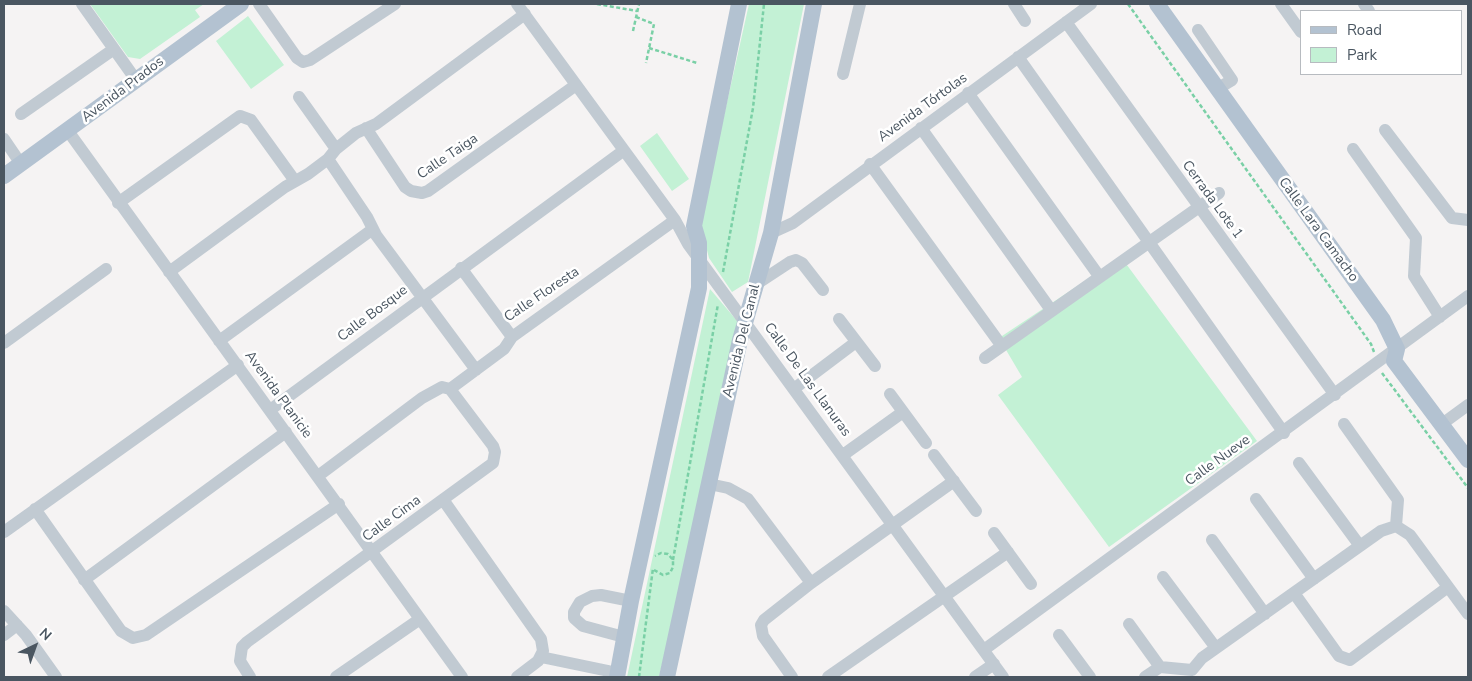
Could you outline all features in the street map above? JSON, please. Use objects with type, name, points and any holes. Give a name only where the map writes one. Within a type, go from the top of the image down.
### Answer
[{"type":"main road","name":"Avenida Prados","points":[[5,174],[68,131],[241,4]]},
{"type":"main road","points":[[618,675],[631,601],[697,298],[700,261],[699,243],[694,226],[739,4]]},
{"type":"main road","name":"Avenida Del Canal","points":[[667,677],[740,340],[771,233],[814,4]]},
{"type":"main road","name":"Calle Lara Camacho","points":[[1157,4],[1383,320],[1397,349],[1394,362],[1468,460]]},
{"type":"street","points":[[82,4],[136,80]]},
{"type":"street","points":[[259,4],[297,58],[303,62],[310,60],[395,4]]},
{"type":"street","points":[[843,74],[860,4]]},
{"type":"street","points":[[1014,4],[1025,21]]},
{"type":"street","name":"Avenida Tórtolas","points":[[771,233],[793,224],[870,164],[1091,4]]},
{"type":"street","points":[[1281,4],[1300,31]]},
{"type":"street","points":[[168,272],[366,128],[376,124],[521,9]]},
{"type":"street","name":"Calle De Las Llanuras","points":[[521,9],[675,220],[700,261],[795,388],[1003,677]]},
{"type":"street","name":"Cerrada Lote 1","points":[[1066,22],[1335,395]]},
{"type":"street","points":[[1198,30],[1232,80],[1217,89]]},
{"type":"street","points":[[21,114],[114,49]]},
{"type":"street","points":[[1018,57],[1284,432]]},
{"type":"street","name":"Calle Taiga","points":[[366,128],[405,187],[411,191],[422,193],[428,191],[576,85]]},
{"type":"street","points":[[968,93],[1099,276]]},
{"type":"street","name":"Calle Bosque","points":[[270,410],[421,298],[373,229],[299,97]]},
{"type":"street","points":[[118,203],[236,118],[244,116],[252,120],[295,181]]},
{"type":"street","points":[[921,128],[1051,310]]},
{"type":"street","points":[[1385,130],[1452,218],[1468,220]]},
{"type":"street","name":"Avenida Planicie","points":[[68,131],[118,203],[220,340],[462,677]]},
{"type":"street","points":[[4,140],[21,164]]},
{"type":"street","points":[[1353,149],[1416,238],[1414,276],[1440,317]]},
{"type":"street","points":[[476,370],[421,298],[623,151]]},
{"type":"street","points":[[870,164],[1001,345]]},
{"type":"street","points":[[985,358],[1219,193]]},
{"type":"street","name":"Calle Floresta","points":[[461,268],[512,337],[675,220]]},
{"type":"street","points":[[220,340],[373,229]]},
{"type":"street","points":[[755,284],[796,260],[802,263],[824,290]]},
{"type":"street","points":[[4,343],[106,269]]},
{"type":"street","name":"Calle Nueve","points":[[984,649],[1335,395],[1468,296]]},
{"type":"street","points":[[839,319],[875,366]]},
{"type":"street","points":[[318,476],[422,398],[442,387],[450,389],[508,345],[512,337]]},
{"type":"street","points":[[795,388],[856,342]]},
{"type":"street","points":[[4,532],[238,365]]},
{"type":"street","name":"Calle Cima","points":[[250,677],[240,661],[240,654],[247,642],[489,467],[495,457],[492,446],[450,389]]},
{"type":"street","points":[[890,394],[926,443]]},
{"type":"street","points":[[1442,424],[1468,404]]},
{"type":"street","points":[[843,454],[903,412]]},
{"type":"street","points":[[1344,424],[1398,500],[1396,526]]},
{"type":"street","points":[[84,580],[286,432]]},
{"type":"street","points":[[934,455],[976,511]]},
{"type":"street","points":[[1299,463],[1360,546]]},
{"type":"street","points":[[792,677],[763,636],[761,624],[768,616],[811,583],[954,481]]},
{"type":"street","points":[[708,484],[728,488],[748,499],[811,583]]},
{"type":"street","points":[[1256,499],[1314,579]]},
{"type":"street","points":[[444,501],[539,634],[543,644],[542,656],[517,677]]},
{"type":"street","points":[[35,509],[121,631],[133,638],[146,635],[338,504]]},
{"type":"street","points":[[1129,624],[1160,667],[1193,674],[1202,658],[1360,546],[1381,532],[1396,526]]},
{"type":"street","points":[[1396,526],[1410,535],[1468,614]]},
{"type":"street","points":[[994,534],[1031,584]]},
{"type":"street","points":[[1212,540],[1265,614]]},
{"type":"street","points":[[828,677],[1008,552]]},
{"type":"street","points":[[1163,576],[1216,648]]},
{"type":"street","points":[[1294,593],[1339,656],[1350,660],[1448,587]]},
{"type":"street","points":[[624,637],[583,626],[574,618],[574,612],[580,602],[592,596],[601,595],[631,601]]},
{"type":"street","points":[[4,611],[26,634],[56,677]]},
{"type":"street","points":[[336,677],[420,619]]},
{"type":"street","points":[[4,634],[17,625]]},
{"type":"street","points":[[1060,634],[1090,677]]},
{"type":"street","points":[[542,656],[618,675]]},
{"type":"street","points":[[975,677],[994,664]]},
{"type":"street","points":[[1145,677],[1160,667]]},
{"type":"path","points":[[597,4],[637,11]]},
{"type":"path","points":[[633,31],[639,4]]},
{"type":"path","points":[[654,570],[663,575],[670,572],[673,567],[720,288],[753,108],[764,4]]},
{"type":"path","points":[[1128,4],[1371,344],[1384,377],[1468,488]]},
{"type":"path","points":[[636,17],[654,24],[646,63]]},
{"type":"path","points":[[649,48],[697,63]]},
{"type":"path","points":[[639,677],[654,570],[652,562],[661,553],[668,554],[673,560]]},
{"type":"green space","points":[[90,4],[204,4],[195,10],[200,17],[140,59],[128,57]]},
{"type":"green space","points":[[749,4],[804,4],[748,282],[732,292],[709,258],[700,223]]},
{"type":"green space","points":[[248,16],[284,65],[251,89],[216,41]]},
{"type":"green space","points":[[657,133],[689,179],[672,191],[640,146]]},
{"type":"green space","points":[[1121,257],[1257,441],[1109,547],[998,395],[1022,377],[999,338]]},
{"type":"green space","points":[[710,289],[744,329],[659,677],[627,677]]}]
